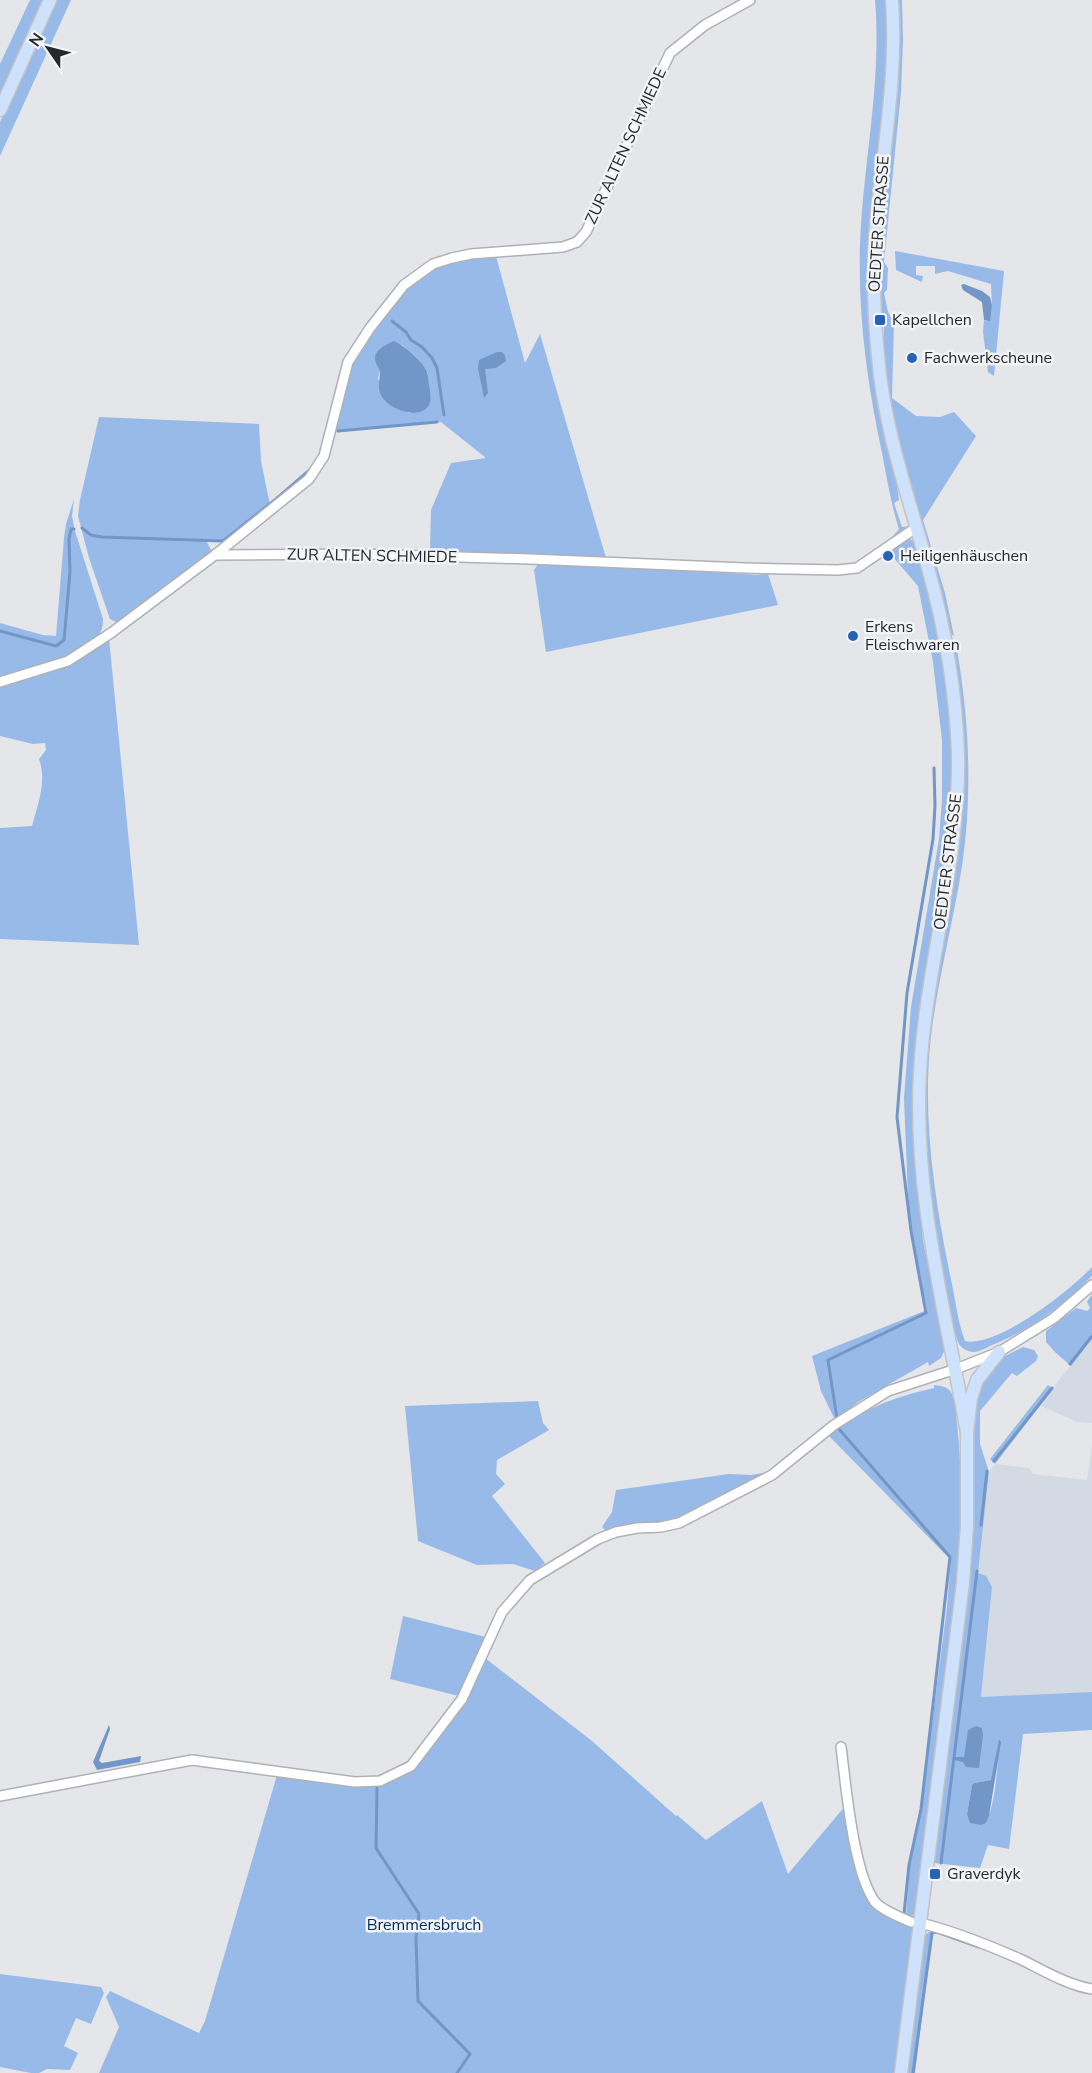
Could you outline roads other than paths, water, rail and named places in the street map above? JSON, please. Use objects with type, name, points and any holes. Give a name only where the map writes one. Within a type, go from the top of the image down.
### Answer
[{"type":"main road","points":[[0,110],[50,0]]},
{"type":"main road","name":"OEDTER STRASSE","points":[[892,0],[894,67],[876,231],[874,311],[881,387],[887,420],[943,632],[950,671],[958,745],[956,828],[922,1041],[919,1106],[928,1230],[956,1370]]},
{"type":"main road","points":[[966,1433],[971,1398],[977,1380],[999,1352]]},
{"type":"main road","points":[[901,2073],[916,1923],[963,1583],[967,1526],[966,1433],[956,1370]]},
{"type":"street","name":"ZUR ALTEN SCHMIEDE","points":[[0,682],[69,662],[214,555],[309,479],[324,456],[348,362],[370,328],[404,285],[433,264],[453,258],[471,254],[563,248],[577,242],[586,232],[670,52],[705,25],[750,0]]},
{"type":"street","name":"ZUR ALTEN SCHMIEDE","points":[[214,555],[358,554],[838,570],[857,568],[916,527]]},
{"type":"street","points":[[0,1796],[192,1760],[355,1782],[380,1781],[411,1766],[462,1699],[502,1612],[530,1580],[607,1536],[637,1528],[661,1527],[679,1523],[772,1475],[834,1425],[888,1391],[956,1370],[999,1352],[1054,1318],[1092,1285]]},
{"type":"street","points":[[841,1747],[856,1847],[866,1882],[876,1903],[916,1923],[939,1927],[1008,1954],[1078,1986],[1092,1989]]},
{"type":"waterway","points":[[392,321],[432,358],[437,368],[444,415]]},
{"type":"waterway","points":[[338,431],[437,422]]},
{"type":"waterway","points":[[82,528],[91,535],[102,537],[223,541],[312,468]]},
{"type":"waterway","points":[[0,631],[56,646],[64,640],[70,572],[69,539],[71,529],[74,529]]},
{"type":"waterway","points":[[837,1419],[828,1360],[926,1313],[911,1231],[897,1117],[907,993],[933,839],[934,768]]},
{"type":"waterway","points":[[1070,1364],[1092,1336]]},
{"type":"waterway","points":[[994,1461],[1052,1388]]},
{"type":"waterway","points":[[839,1429],[950,1557],[921,1809],[909,1865],[904,1914]]},
{"type":"waterway","points":[[981,1525],[987,1471]]},
{"type":"waterway","points":[[941,1863],[977,1571]]},
{"type":"waterway","points":[[377,1786],[376,1848],[419,1914],[416,1938],[418,2001],[470,2054],[457,2073]]},
{"type":"waterway","points":[[913,2073],[932,1933],[937,1932],[979,1947]]},
{"type":"place","name":"Kapellchen","points":[[880,320]]},
{"type":"place","name":"Fachwerkscheune","points":[[912,358]]},
{"type":"place","name":"Heiligenhäuschen","points":[[888,556]]},
{"type":"place","name":"Erkens Fleischwaren","points":[[853,636]]},
{"type":"place","name":"Graverdyk","points":[[935,1874]]},
{"type":"park label","name":"Bremmersbruch","points":[[424,1925]]}]
